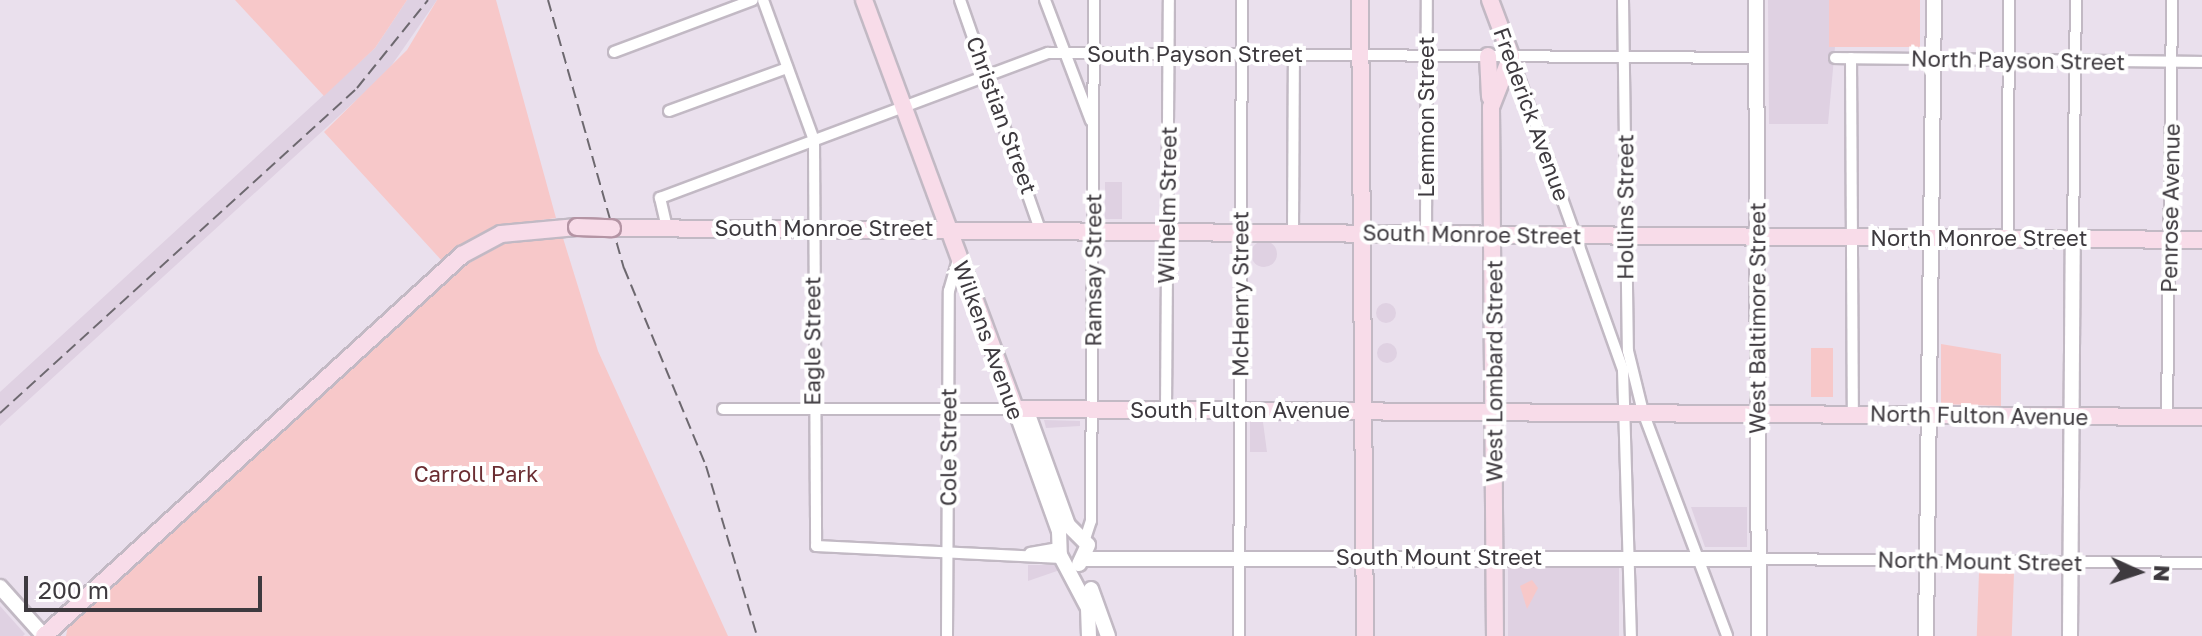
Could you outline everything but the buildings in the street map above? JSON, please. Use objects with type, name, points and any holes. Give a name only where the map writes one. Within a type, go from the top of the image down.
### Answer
[{"type":"main road","name":"Wilkens Avenue","points":[[864,0],[908,105]]},
{"type":"main road","name":"Wilkens Avenue","points":[[874,0],[908,105],[1020,409]]},
{"type":"main road","points":[[1360,0],[1365,636]]},
{"type":"main road","name":"Frederick Avenue","points":[[1490,0],[1511,56]]},
{"type":"main road","name":"West Lombard Street","points":[[1488,56],[1493,235],[1495,636]]},
{"type":"main road","name":"West Lombard Street","points":[[1491,107],[1511,56]]},
{"type":"main road","name":"South Monroe Street","points":[[44,636],[462,255],[501,234],[557,227],[1757,236]]},
{"type":"main road","name":"Wilkens Avenue","points":[[953,229],[959,259],[1020,409]]},
{"type":"main road","name":"North Monroe Street","points":[[1757,236],[2202,240]]},
{"type":"main road","name":"South Fulton Avenue","points":[[1020,409],[1757,413]]},
{"type":"main road","name":"North Fulton Avenue","points":[[1757,413],[2202,417]]},
{"type":"street","points":[[614,52],[753,0]]},
{"type":"street","name":"Eagle Street","points":[[763,0],[814,140],[812,407],[816,546],[948,553]]},
{"type":"street","name":"Christian Street","points":[[960,0],[1040,230]]},
{"type":"street","points":[[1045,0],[1094,127]]},
{"type":"street","name":"Ramsay Street","points":[[1084,548],[1092,409],[1094,0]]},
{"type":"street","name":"Wilhelm Street","points":[[1166,410],[1169,0]]},
{"type":"street","name":"McHenry Street","points":[[1239,636],[1242,0]]},
{"type":"street","name":"Lemmon Street","points":[[1426,234],[1427,0]]},
{"type":"street","name":"Hollins Street","points":[[1623,0],[1626,332],[1635,412],[1628,440],[1631,636]]},
{"type":"street","name":"West Baltimore Street","points":[[1756,0],[1759,636]]},
{"type":"street","points":[[1926,636],[1934,0]]},
{"type":"street","points":[[2008,237],[2009,0]]},
{"type":"street","points":[[2070,636],[2076,0]]},
{"type":"street","name":"Penrose Avenue","points":[[2167,416],[2172,0]]},
{"type":"street","name":"South Payson Street","points":[[663,228],[660,198],[988,75],[1064,53],[1756,58]]},
{"type":"street","points":[[1293,232],[1294,55]]},
{"type":"street","name":"Frederick Avenue","points":[[1511,56],[1619,354],[1635,412],[1653,439],[1727,636]]},
{"type":"street","name":"North Payson Street","points":[[1835,58],[2202,62]]},
{"type":"street","points":[[1851,58],[1853,414]]},
{"type":"street","points":[[669,111],[787,68]]},
{"type":"street","name":"Cole Street","points":[[947,636],[949,291],[959,259]]},
{"type":"street","name":"South Fulton Avenue","points":[[723,409],[1020,409]]},
{"type":"street","name":"Wilkens Avenue","points":[[1020,409],[1084,548],[1108,636]]},
{"type":"street","name":"Wilkens Avenue","points":[[1020,409],[1062,554],[1089,631]]},
{"type":"street","points":[[1628,440],[1642,432],[1653,439]]},
{"type":"street","points":[[948,553],[1062,554],[1084,548]]},
{"type":"street","name":"South Mount Street","points":[[1062,554],[1084,548],[1120,555],[1759,559]]},
{"type":"street","name":"North Mount Street","points":[[1759,559],[2202,563]]},
{"type":"street","points":[[0,587],[44,636]]},
{"type":"shaded area","points":[[407,0],[437,0],[387,72],[0,426],[0,392],[375,48]]},
{"type":"shaded area","points":[[1768,0],[1920,0],[1919,43],[1835,47],[1828,124],[1769,124]]},
{"type":"shaded area","points":[[1105,182],[1122,182],[1122,219],[1105,219]]},
{"type":"shaded area","points":[[1264,241],[1273,245],[1277,254],[1273,263],[1264,267],[1255,263],[1251,254],[1255,245]]},
{"type":"shaded area","points":[[1386,303],[1393,306],[1396,313],[1393,320],[1386,323],[1379,320],[1376,313],[1379,306]]},
{"type":"shaded area","points":[[1387,343],[1394,346],[1397,353],[1394,360],[1387,363],[1380,360],[1377,353],[1380,346]]},
{"type":"shaded area","points":[[1044,420],[1080,421],[1080,426],[1046,428]]},
{"type":"shaded area","points":[[1250,422],[1263,422],[1267,452],[1250,452]]},
{"type":"shaded area","points":[[1691,507],[1747,507],[1747,547],[1705,547]]},
{"type":"shaded area","points":[[1028,565],[1058,565],[1060,570],[1028,581]]},
{"type":"shaded area","points":[[1508,567],[1619,567],[1619,636],[1508,636]]},
{"type":"shaded area","points":[[0,606],[25,634],[23,636],[0,636]]},
{"type":"green space","points":[[235,0],[407,0],[375,48],[324,96]]},
{"type":"green space","points":[[437,0],[496,0],[556,218],[500,226],[443,262],[324,132],[407,50]]},
{"type":"green space","points":[[1829,0],[1920,0],[1920,47],[1829,47]]},
{"type":"green space","name":"Carroll Park","points":[[563,238],[598,351],[728,636],[66,636],[68,626],[460,268],[506,243]]},
{"type":"green space","points":[[1941,344],[2001,354],[2001,406],[1941,404]]},
{"type":"green space","points":[[1811,348],[1833,348],[1833,397],[1811,397]]},
{"type":"green space","points":[[1979,572],[2014,573],[2012,636],[1977,636]]},
{"type":"green space","points":[[1532,580],[1538,588],[1527,609],[1520,586]]},
{"type":"railway","points":[[0,413],[357,88],[428,0]]},
{"type":"railway","points":[[548,0],[624,268],[706,466],[757,636]]}]
